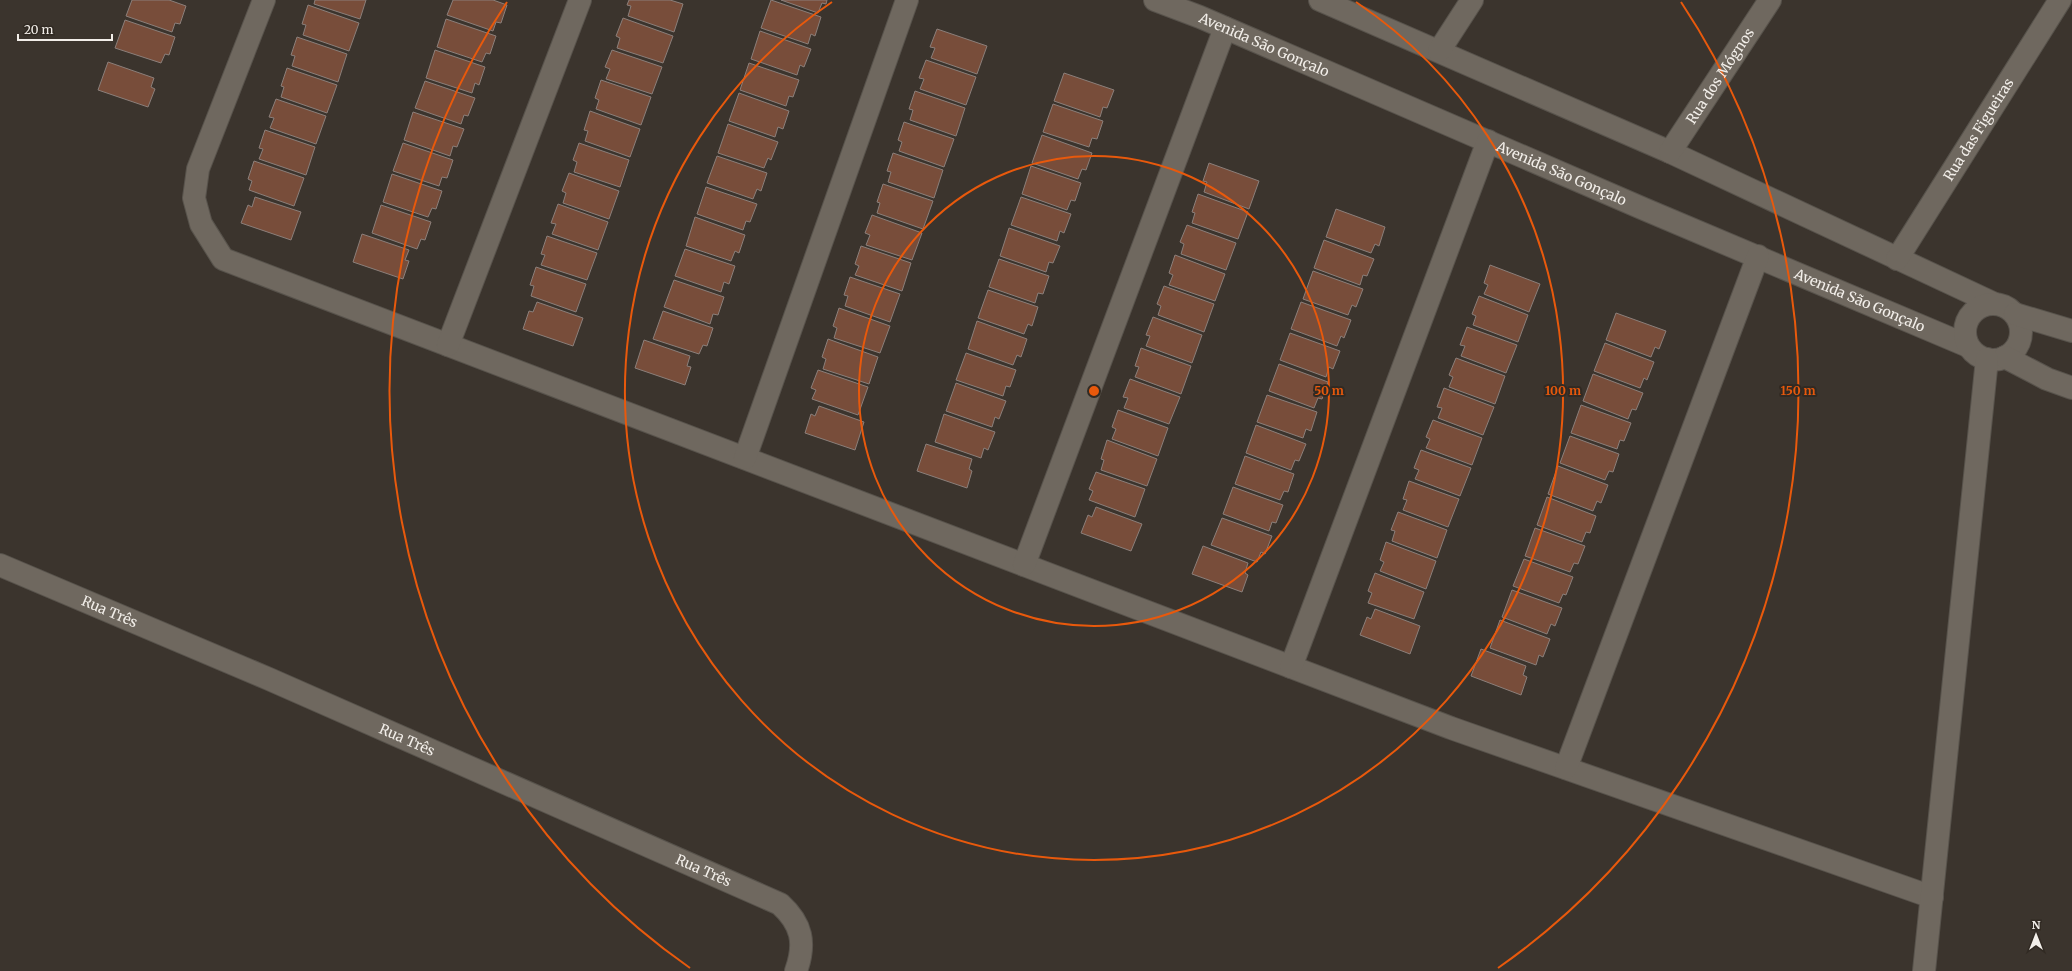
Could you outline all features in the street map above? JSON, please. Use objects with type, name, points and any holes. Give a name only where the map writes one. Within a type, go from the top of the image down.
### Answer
[{"type":"street","points":[[264,0],[198,169],[194,198],[202,224],[223,258],[1451,728],[1932,897]]},
{"type":"street","points":[[448,345],[580,0]]},
{"type":"street","points":[[746,458],[907,0]]},
{"type":"street","name":"Avenida São Gonçalo","points":[[1155,0],[1225,28],[1644,209],[1968,346]]},
{"type":"street","points":[[1320,0],[1670,152],[1995,304],[2006,307],[2015,314],[2020,322],[2022,333],[2014,352],[1996,358]]},
{"type":"street","points":[[1439,51],[1472,0]]},
{"type":"street","name":"Rua dos Mógnos","points":[[1670,152],[1770,0]]},
{"type":"street","name":"Rua das Figueiras","points":[[1897,258],[2060,0]]},
{"type":"street","points":[[1024,565],[1225,28]]},
{"type":"street","points":[[1291,666],[1488,141]]},
{"type":"street","points":[[1566,768],[1758,256]]},
{"type":"street","points":[[1995,304],[1983,305],[1973,312],[1966,322],[1964,334],[1968,346],[1976,355],[1996,358],[2072,388]]},
{"type":"street","points":[[2015,314],[2072,331]]},
{"type":"street","points":[[1924,971],[1996,358]]},
{"type":"street","name":"Rua Três","points":[[0,565],[269,680],[780,904],[790,913],[801,933],[802,951],[796,971]]},
{"type":"building","points":[[132,0],[169,0],[186,6],[180,24],[175,23],[172,32],[126,16]]},
{"type":"building","points":[[315,0],[366,0],[360,19],[314,4]]},
{"type":"building","points":[[453,0],[493,0],[507,5],[501,23],[496,22],[493,31],[447,15]]},
{"type":"building","points":[[629,0],[670,0],[683,4],[674,32],[628,16],[631,6],[627,5]]},
{"type":"building","points":[[771,0],[821,17],[815,36],[811,34],[808,44],[761,28]]},
{"type":"building","points":[[781,0],[827,0],[826,4],[822,3],[818,13]]},
{"type":"building","points":[[308,5],[359,23],[349,51],[303,35],[306,25],[302,24]]},
{"type":"building","points":[[623,18],[673,36],[663,63],[617,48],[620,38],[616,36]]},
{"type":"building","points":[[446,19],[496,36],[490,54],[486,53],[482,62],[437,47]]},
{"type":"building","points":[[125,20],[175,37],[169,55],[165,54],[161,63],[115,48]]},
{"type":"building","points":[[937,29],[987,46],[977,74],[931,58],[935,48],[930,47]]},
{"type":"building","points":[[760,31],[811,49],[804,67],[800,65],[797,75],[751,59]]},
{"type":"building","points":[[297,37],[347,54],[338,82],[292,66],[295,56],[291,55]]},
{"type":"building","points":[[435,50],[485,67],[479,85],[475,83],[472,93],[426,78]]},
{"type":"building","points":[[612,50],[662,67],[652,94],[606,79],[610,69],[605,67]]},
{"type":"building","points":[[926,60],[976,77],[966,105],[920,89],[924,79],[919,78]]},
{"type":"building","points":[[108,62],[154,78],[151,87],[155,89],[148,107],[98,90]]},
{"type":"building","points":[[749,63],[799,80],[793,97],[789,96],[786,106],[740,90]]},
{"type":"building","points":[[287,68],[337,85],[327,113],[281,97],[284,87],[281,86]]},
{"type":"building","points":[[1064,73],[1114,90],[1107,108],[1103,107],[1100,117],[1054,101]]},
{"type":"building","points":[[601,80],[651,97],[641,125],[596,109],[599,100],[595,98]]},
{"type":"building","points":[[425,81],[475,98],[468,116],[464,115],[461,124],[415,108]]},
{"type":"building","points":[[915,91],[965,108],[956,136],[910,120],[913,110],[909,109]]},
{"type":"building","points":[[739,93],[789,111],[783,129],[778,127],[775,137],[729,121]]},
{"type":"building","points":[[276,99],[326,116],[316,144],[270,128],[274,118],[269,117]]},
{"type":"building","points":[[1053,104],[1103,121],[1097,139],[1092,138],[1089,147],[1043,132]]},
{"type":"building","points":[[590,111],[640,129],[630,157],[585,141],[588,131],[584,130]]},
{"type":"building","points":[[413,112],[464,129],[457,147],[453,146],[450,156],[404,140]]},
{"type":"building","points":[[904,122],[954,139],[944,167],[899,151],[902,142],[898,140]]},
{"type":"building","points":[[728,124],[778,142],[771,160],[768,158],[764,168],[718,153]]},
{"type":"building","points":[[265,130],[315,147],[306,175],[259,159],[263,149],[259,148]]},
{"type":"building","points":[[1042,135],[1092,153],[1086,170],[1082,169],[1078,179],[1032,163]]},
{"type":"building","points":[[403,143],[453,160],[447,178],[442,177],[439,186],[393,171]]},
{"type":"building","points":[[579,143],[629,160],[620,187],[574,172],[577,162],[573,160]]},
{"type":"building","points":[[893,153],[943,170],[934,198],[888,182],[891,172],[887,171]]},
{"type":"building","points":[[717,156],[767,173],[761,191],[757,189],[753,199],[707,183]]},
{"type":"building","points":[[254,161],[304,178],[294,206],[249,190],[252,181],[248,179]]},
{"type":"building","points":[[1209,163],[1259,181],[1249,209],[1204,192],[1207,182],[1203,181]]},
{"type":"building","points":[[1031,166],[1081,183],[1075,201],[1071,200],[1067,210],[1022,194]]},
{"type":"building","points":[[569,173],[619,191],[609,219],[563,203],[566,193],[562,191]]},
{"type":"building","points":[[392,174],[442,191],[436,209],[432,208],[428,217],[383,202]]},
{"type":"building","points":[[883,184],[933,201],[923,229],[877,213],[880,203],[877,202]]},
{"type":"building","points":[[706,187],[757,204],[750,222],[746,221],[743,230],[697,214]]},
{"type":"building","points":[[1198,194],[1248,212],[1238,239],[1192,223],[1195,213],[1192,212]]},
{"type":"building","points":[[255,197],[301,212],[291,240],[241,223],[248,205],[252,207]]},
{"type":"building","points":[[1021,197],[1071,214],[1064,233],[1060,231],[1057,241],[1011,225]]},
{"type":"building","points":[[558,204],[608,222],[598,250],[552,234],[556,224],[551,223]]},
{"type":"building","points":[[381,205],[431,222],[425,240],[421,239],[417,249],[372,233]]},
{"type":"building","points":[[1336,209],[1385,227],[1379,246],[1375,244],[1371,253],[1326,237]]},
{"type":"building","points":[[872,215],[922,233],[912,260],[866,245],[870,235],[865,233]]},
{"type":"building","points":[[695,217],[745,235],[739,253],[735,251],[731,261],[686,246]]},
{"type":"building","points":[[1187,225],[1236,243],[1226,270],[1181,254],[1184,244],[1180,242]]},
{"type":"building","points":[[1009,228],[1060,246],[1053,263],[1049,262],[1046,272],[1000,256]]},
{"type":"building","points":[[362,234],[409,250],[405,260],[409,261],[403,279],[353,262]]},
{"type":"building","points":[[547,236],[597,253],[587,280],[541,265],[545,255],[541,254]]},
{"type":"building","points":[[1324,240],[1374,259],[1367,276],[1363,275],[1360,285],[1314,268]]},
{"type":"building","points":[[861,246],[911,263],[902,291],[855,275],[859,266],[855,264]]},
{"type":"building","points":[[685,249],[735,266],[729,284],[724,282],[721,292],[675,276]]},
{"type":"building","points":[[1175,255],[1225,274],[1215,301],[1169,285],[1173,275],[1169,273]]},
{"type":"building","points":[[999,259],[1049,276],[1043,294],[1038,293],[1035,303],[989,287]]},
{"type":"building","points":[[1490,265],[1540,284],[1529,312],[1484,294],[1488,285],[1484,283]]},
{"type":"building","points":[[536,267],[586,284],[576,312],[531,296],[534,286],[530,285]]},
{"type":"building","points":[[1313,271],[1363,289],[1356,307],[1352,305],[1348,315],[1303,299]]},
{"type":"building","points":[[850,277],[900,294],[890,322],[845,306],[848,296],[844,295]]},
{"type":"building","points":[[674,280],[724,297],[718,315],[713,314],[710,324],[664,307]]},
{"type":"building","points":[[1164,286],[1214,304],[1204,332],[1158,315],[1161,306],[1157,304]]},
{"type":"building","points":[[988,290],[1038,307],[1032,326],[1028,324],[1024,334],[978,318]]},
{"type":"building","points":[[1479,296],[1528,315],[1518,342],[1473,325],[1476,316],[1472,314]]},
{"type":"building","points":[[537,302],[583,318],[573,346],[523,329],[529,311],[533,312]]},
{"type":"building","points":[[1301,302],[1351,320],[1344,338],[1341,336],[1337,346],[1291,329]]},
{"type":"building","points":[[839,308],[890,326],[880,353],[834,338],[837,328],[833,326]]},
{"type":"building","points":[[663,311],[713,328],[707,346],[703,345],[699,354],[653,339]]},
{"type":"building","points":[[1616,313],[1666,331],[1659,349],[1655,347],[1651,357],[1606,340]]},
{"type":"building","points":[[1153,317],[1202,335],[1192,363],[1146,346],[1150,336],[1146,335]]},
{"type":"building","points":[[977,321],[1027,339],[1021,357],[1017,355],[1013,365],[968,349]]},
{"type":"building","points":[[1467,327],[1517,345],[1506,373],[1461,356],[1465,346],[1460,345]]},
{"type":"building","points":[[1290,333],[1340,351],[1333,369],[1329,367],[1326,377],[1280,360]]},
{"type":"building","points":[[828,339],[878,357],[869,384],[823,369],[826,359],[822,357]]},
{"type":"building","points":[[644,340],[690,356],[687,366],[691,367],[685,385],[635,368]]},
{"type":"building","points":[[1605,343],[1654,362],[1647,380],[1644,378],[1640,388],[1594,371]]},
{"type":"building","points":[[1141,348],[1191,366],[1181,394],[1135,377],[1139,367],[1135,366]]},
{"type":"building","points":[[966,353],[1016,370],[1010,387],[1006,386],[1003,396],[956,380]]},
{"type":"building","points":[[1456,358],[1505,376],[1495,404],[1449,387],[1453,377],[1449,375]]},
{"type":"building","points":[[1279,364],[1328,382],[1322,399],[1318,398],[1314,408],[1269,391]]},
{"type":"building","points":[[818,370],[868,387],[858,415],[812,399],[816,390],[811,388]]},
{"type":"building","points":[[1593,374],[1643,393],[1636,410],[1632,409],[1628,419],[1583,401]]},
{"type":"building","points":[[1130,379],[1180,397],[1169,424],[1124,408],[1128,398],[1123,397]]},
{"type":"building","points":[[956,383],[1006,401],[999,419],[995,417],[992,427],[946,411]]},
{"type":"building","points":[[1444,388],[1494,407],[1483,435],[1438,418],[1442,408],[1437,407]]},
{"type":"building","points":[[1267,395],[1317,412],[1311,431],[1306,429],[1303,438],[1257,422]]},
{"type":"building","points":[[1581,405],[1631,423],[1624,441],[1620,440],[1617,449],[1571,433]]},
{"type":"building","points":[[819,406],[864,422],[855,450],[805,433],[811,414],[815,416]]},
{"type":"building","points":[[1118,410],[1168,428],[1158,456],[1112,439],[1116,429],[1112,427]]},
{"type":"building","points":[[944,414],[995,432],[988,450],[984,448],[981,458],[935,442]]},
{"type":"building","points":[[1433,420],[1482,438],[1472,465],[1426,448],[1430,439],[1426,437]]},
{"type":"building","points":[[1256,425],[1306,444],[1299,461],[1295,460],[1291,470],[1246,453]]},
{"type":"building","points":[[1570,436],[1619,454],[1613,472],[1609,471],[1605,480],[1560,463]]},
{"type":"building","points":[[1107,440],[1157,459],[1147,486],[1101,470],[1104,460],[1101,459]]},
{"type":"building","points":[[926,444],[972,459],[969,469],[972,471],[967,488],[917,471]]},
{"type":"building","points":[[1421,450],[1471,468],[1460,496],[1415,479],[1419,470],[1414,468]]},
{"type":"building","points":[[1245,456],[1294,474],[1288,492],[1284,491],[1280,500],[1235,484]]},
{"type":"building","points":[[1558,466],[1608,485],[1601,503],[1597,501],[1593,511],[1548,494]]},
{"type":"building","points":[[1096,472],[1145,489],[1135,517],[1089,500],[1093,491],[1089,489]]},
{"type":"building","points":[[1409,481],[1459,499],[1448,527],[1403,510],[1407,500],[1403,499]]},
{"type":"building","points":[[1233,487],[1283,505],[1276,523],[1272,522],[1269,531],[1223,514]]},
{"type":"building","points":[[1547,497],[1596,516],[1590,533],[1586,532],[1582,542],[1537,525]]},
{"type":"building","points":[[1096,507],[1142,524],[1131,551],[1081,533],[1088,515],[1092,517]]},
{"type":"building","points":[[1398,512],[1447,530],[1437,558],[1392,541],[1395,531],[1391,530]]},
{"type":"building","points":[[1222,518],[1272,536],[1265,554],[1261,552],[1257,562],[1211,545]]},
{"type":"building","points":[[1535,528],[1585,546],[1578,564],[1574,563],[1570,572],[1525,556]]},
{"type":"building","points":[[1386,542],[1436,561],[1426,589],[1380,571],[1384,562],[1380,560]]},
{"type":"building","points":[[1203,546],[1248,563],[1245,573],[1248,575],[1242,592],[1192,574]]},
{"type":"building","points":[[1524,559],[1573,577],[1566,595],[1563,594],[1559,603],[1513,586]]},
{"type":"building","points":[[1375,573],[1424,592],[1414,619],[1368,603],[1372,593],[1368,591]]},
{"type":"building","points":[[1512,590],[1562,608],[1555,626],[1551,624],[1547,634],[1502,617]]},
{"type":"building","points":[[1375,609],[1420,626],[1410,654],[1360,635],[1367,617],[1371,619]]},
{"type":"building","points":[[1500,620],[1550,639],[1543,657],[1539,655],[1536,665],[1490,648]]},
{"type":"building","points":[[1481,649],[1526,666],[1523,675],[1527,677],[1521,695],[1471,676]]}]
